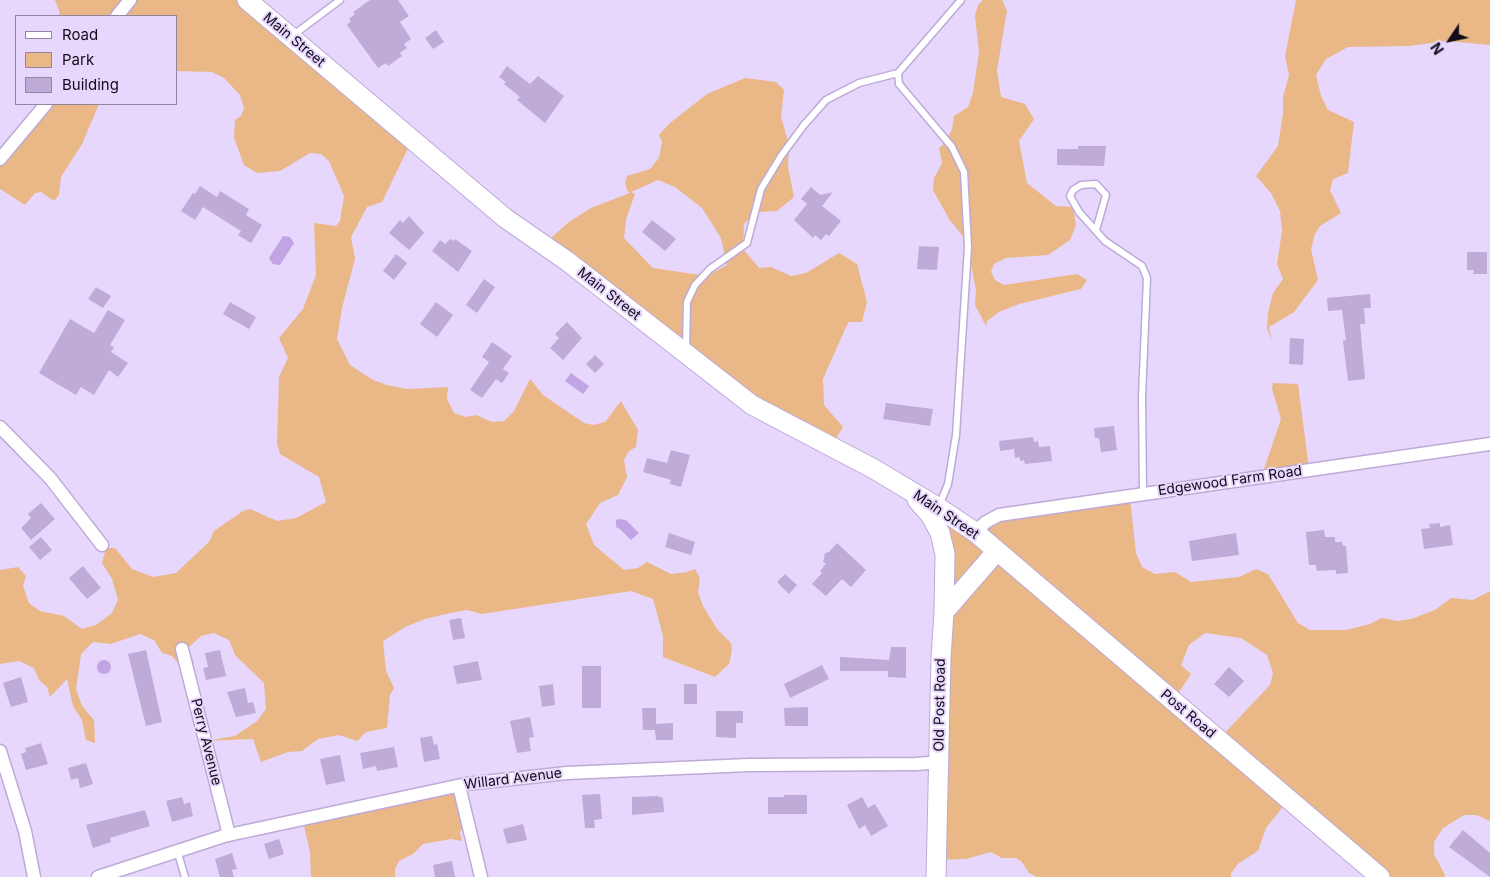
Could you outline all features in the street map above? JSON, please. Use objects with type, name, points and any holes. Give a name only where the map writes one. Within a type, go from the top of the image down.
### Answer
[{"type":"main road","name":"Main Street","points":[[247,0],[505,218],[567,261],[752,405],[939,508],[975,532],[996,552]]},
{"type":"main road","name":"Old Post Road","points":[[908,490],[931,516],[940,533],[945,554],[936,877]]},
{"type":"main road","points":[[944,612],[996,552]]},
{"type":"main road","name":"Post Road","points":[[996,552],[1380,877]]},
{"type":"street","points":[[118,15],[130,0]]},
{"type":"street","points":[[0,159],[45,105]]},
{"type":"street","points":[[0,427],[50,478],[102,545]]},
{"type":"street","name":"Edgewood Farm Road","points":[[975,532],[986,522],[999,515],[1490,444]]},
{"type":"street","name":"Perry Avenue","points":[[182,649],[229,836]]},
{"type":"street","points":[[0,751],[25,830],[34,877]]},
{"type":"street","name":"Willard Avenue","points":[[98,877],[177,850],[229,836],[458,786],[576,772],[749,765],[916,764],[940,762]]},
{"type":"street","points":[[458,786],[481,877]]},
{"type":"lane","points":[[291,37],[340,0]]},
{"type":"lane","points":[[685,354],[687,302],[695,285],[710,269],[747,243],[761,189],[781,156],[804,125],[826,100],[859,82],[898,73],[961,0]]},
{"type":"lane","points":[[898,73],[899,84],[952,147],[964,172],[968,247],[956,435],[948,484],[939,508]]},
{"type":"lane","points":[[1096,230],[1106,195],[1096,184],[1081,185],[1073,190],[1070,196],[1079,212],[1105,242],[1142,266],[1147,278],[1142,397],[1143,494]]},
{"type":"lane","points":[[177,850],[185,877]]},
{"type":"green space","points":[[55,0],[245,0],[412,140],[382,202],[367,207],[351,237],[355,259],[342,308],[337,339],[350,365],[373,380],[387,385],[407,389],[448,387],[447,399],[454,413],[466,417],[476,415],[492,422],[504,421],[514,411],[530,379],[543,395],[584,423],[593,425],[605,422],[621,401],[638,430],[636,447],[629,451],[624,460],[627,477],[618,495],[600,503],[586,524],[594,545],[624,570],[638,568],[647,562],[671,574],[695,569],[700,578],[698,592],[703,606],[717,629],[731,643],[732,650],[729,664],[715,677],[663,657],[663,636],[653,599],[631,591],[482,614],[467,610],[450,613],[425,619],[405,627],[383,641],[386,671],[394,688],[390,695],[387,728],[366,732],[357,741],[339,735],[318,739],[302,751],[288,752],[261,762],[253,739],[205,741],[235,736],[257,721],[266,709],[264,683],[235,655],[229,640],[214,633],[201,636],[187,649],[194,662],[190,678],[172,656],[162,653],[154,640],[140,634],[111,644],[93,642],[81,654],[76,689],[82,706],[94,720],[95,743],[86,740],[82,720],[73,706],[67,679],[50,697],[47,687],[39,680],[34,668],[19,661],[0,664],[0,570],[18,567],[26,576],[23,586],[29,603],[40,611],[64,616],[82,629],[96,625],[112,613],[118,600],[112,579],[102,563],[106,548],[115,548],[132,569],[153,577],[176,573],[209,542],[214,531],[243,511],[250,509],[277,521],[296,518],[326,502],[319,477],[280,454],[277,443],[279,377],[288,358],[279,338],[303,309],[316,275],[314,223],[336,226],[340,221],[344,196],[329,161],[321,154],[310,153],[280,171],[257,173],[244,165],[234,138],[235,120],[241,116],[244,108],[240,95],[224,78],[212,72],[178,71],[178,15],[59,15],[60,13]]},
{"type":"green space","points":[[983,0],[1002,0],[1007,11],[997,70],[1001,97],[1025,104],[1034,119],[1019,141],[1027,183],[1056,206],[1073,207],[1076,225],[1070,240],[1048,255],[1006,258],[994,264],[991,272],[995,280],[1004,285],[1077,274],[1087,280],[1081,289],[1019,304],[999,312],[987,321],[986,326],[975,305],[976,290],[966,240],[949,219],[933,190],[934,178],[942,163],[939,148],[945,143],[952,129],[954,116],[968,107],[973,93],[979,52],[975,15],[978,5]]},
{"type":"green space","points":[[1296,0],[1490,0],[1490,45],[1447,41],[1409,46],[1348,47],[1326,59],[1316,75],[1321,96],[1328,110],[1354,122],[1348,173],[1333,179],[1330,190],[1341,213],[1320,226],[1315,234],[1311,249],[1318,280],[1294,312],[1269,327],[1272,340],[1267,328],[1268,313],[1273,293],[1283,279],[1277,264],[1282,231],[1280,211],[1271,193],[1256,176],[1278,146],[1283,113],[1283,97],[1289,75],[1285,56]]},
{"type":"green space","points":[[745,78],[776,82],[784,90],[781,117],[789,145],[788,167],[794,197],[777,211],[756,212],[744,224],[743,249],[759,268],[771,267],[791,276],[806,273],[839,253],[857,264],[867,302],[862,322],[849,322],[823,379],[824,405],[843,427],[829,450],[544,244],[569,222],[591,208],[630,193],[625,182],[627,176],[650,169],[659,158],[662,142],[659,135],[670,123],[707,94]],"holes":[[[658,180],[675,187],[702,208],[721,238],[727,265],[707,276],[653,268],[624,238],[626,219],[635,194],[631,192]]]},
{"type":"green space","points":[[43,105],[99,105],[82,144],[61,177],[59,195],[54,201],[41,192],[35,193],[25,205],[0,189],[0,156]]},
{"type":"green space","points":[[1273,383],[1298,384],[1309,469],[1262,475],[1281,419],[1272,389]]},
{"type":"green space","points":[[1130,499],[1136,553],[1142,567],[1155,574],[1175,572],[1191,582],[1239,577],[1256,569],[1268,574],[1298,623],[1310,630],[1346,630],[1370,624],[1382,618],[1397,621],[1411,619],[1435,610],[1451,598],[1473,600],[1490,591],[1490,821],[1476,815],[1464,815],[1443,828],[1434,842],[1434,854],[1445,875],[1444,877],[1363,877],[1367,872],[1286,803],[1266,828],[1258,851],[1239,863],[1231,873],[1231,877],[1037,877],[1029,873],[1022,862],[1016,858],[1002,858],[991,852],[966,859],[935,860],[943,557],[922,501],[972,533],[983,523]],"holes":[[[1205,633],[1241,638],[1267,655],[1273,673],[1270,685],[1218,740],[1172,703],[1191,674],[1181,665],[1189,645]]]},
{"type":"green space","points":[[456,788],[464,822],[460,833],[462,841],[451,839],[423,844],[413,854],[399,861],[395,869],[395,877],[311,877],[310,852],[303,821]]},
{"type":"shaded area","points":[[283,236],[290,237],[294,243],[280,265],[273,264],[269,258]]},
{"type":"shaded area","points":[[571,373],[589,386],[583,394],[565,381]]},
{"type":"shaded area","points":[[616,520],[626,520],[639,533],[631,540],[616,527]]},
{"type":"shaded area","points":[[101,660],[107,660],[111,667],[107,674],[101,674],[97,670],[97,664]]},
{"type":"building","points":[[370,0],[398,0],[409,16],[400,22],[411,39],[404,44],[407,48],[400,53],[402,56],[388,66],[386,63],[378,68],[347,25],[351,21],[349,19],[355,14],[353,12]]},
{"type":"building","points":[[436,30],[444,42],[433,49],[425,38]]},
{"type":"building","points":[[507,66],[530,84],[538,76],[564,96],[545,123],[517,100],[520,97],[504,84],[506,82],[499,77]]},
{"type":"building","points":[[1078,146],[1106,146],[1104,166],[1057,165],[1057,149],[1078,149]]},
{"type":"building","points":[[200,186],[217,197],[220,191],[249,209],[246,215],[262,225],[251,243],[238,235],[241,231],[203,207],[195,220],[181,211]]},
{"type":"building","points":[[811,187],[820,195],[833,192],[822,206],[841,221],[829,236],[826,234],[821,240],[815,235],[813,238],[794,220],[807,204],[801,199]]},
{"type":"building","points":[[409,216],[424,233],[409,250],[389,233],[400,220],[403,223]]},
{"type":"building","points":[[652,220],[676,239],[665,251],[642,232]]},
{"type":"building","points":[[450,239],[453,241],[455,239],[472,251],[458,272],[432,251],[440,240],[445,244]]},
{"type":"building","points":[[919,246],[939,247],[937,270],[917,269]]},
{"type":"building","points":[[1467,252],[1487,252],[1487,274],[1473,274],[1474,270],[1467,270]]},
{"type":"building","points":[[396,254],[407,263],[394,280],[383,271]]},
{"type":"building","points":[[484,279],[495,287],[477,313],[466,305]]},
{"type":"building","points":[[96,287],[111,296],[103,308],[88,299]]},
{"type":"building","points":[[1370,294],[1371,308],[1364,308],[1365,324],[1360,324],[1365,379],[1348,381],[1343,341],[1346,340],[1342,310],[1328,311],[1327,298]]},
{"type":"building","points":[[230,302],[256,317],[249,329],[223,314]]},
{"type":"building","points":[[436,302],[453,315],[437,337],[420,324]]},
{"type":"building","points":[[108,310],[125,320],[110,345],[114,347],[111,352],[128,363],[118,377],[109,370],[94,395],[81,387],[76,395],[39,373],[70,319],[94,333]]},
{"type":"building","points":[[567,322],[582,338],[563,360],[550,348],[559,338],[555,334]]},
{"type":"building","points":[[1290,338],[1304,339],[1303,365],[1289,364]]},
{"type":"building","points":[[492,342],[512,356],[503,369],[509,373],[502,383],[496,379],[482,398],[470,390],[489,362],[482,357]]},
{"type":"building","points":[[595,355],[604,364],[595,373],[586,364]]},
{"type":"building","points":[[886,403],[933,409],[930,426],[883,419]]},
{"type":"building","points":[[1114,426],[1117,450],[1101,452],[1099,438],[1095,438],[1094,428]]},
{"type":"building","points":[[1033,437],[1034,442],[1038,441],[1039,447],[1050,446],[1052,461],[1025,464],[1024,460],[1020,461],[1020,457],[1015,458],[1014,449],[1000,451],[999,441]]},
{"type":"building","points":[[671,450],[690,455],[681,487],[670,484],[671,480],[643,472],[647,458],[667,463]]},
{"type":"building","points":[[41,503],[55,519],[31,540],[21,528],[31,518],[28,514]]},
{"type":"building","points":[[1440,523],[1440,527],[1450,525],[1453,545],[1424,549],[1421,529],[1430,528],[1429,524]]},
{"type":"building","points":[[1324,530],[1325,537],[1335,537],[1335,542],[1342,542],[1343,546],[1346,546],[1348,573],[1336,574],[1336,570],[1317,571],[1316,565],[1309,565],[1306,532]]},
{"type":"building","points":[[669,533],[695,542],[691,555],[665,547]]},
{"type":"building","points":[[1236,533],[1239,555],[1192,561],[1189,541]]},
{"type":"building","points":[[41,537],[52,550],[40,560],[29,547]]},
{"type":"building","points":[[837,543],[866,570],[851,587],[842,579],[826,596],[812,584],[822,573],[820,571],[826,564],[823,562],[825,553],[829,552]]},
{"type":"building","points":[[83,566],[101,588],[87,599],[69,578]]},
{"type":"building","points":[[785,574],[797,585],[789,594],[777,582]]},
{"type":"building","points":[[461,618],[465,638],[453,640],[449,620]]},
{"type":"building","points":[[891,647],[906,647],[906,678],[888,677],[888,671],[840,671],[840,657],[889,660]]},
{"type":"building","points":[[146,650],[162,722],[146,726],[128,654]]},
{"type":"building","points":[[220,650],[226,676],[206,680],[203,668],[208,667],[205,653]]},
{"type":"building","points":[[478,661],[482,680],[457,684],[453,666]]},
{"type":"building","points":[[822,665],[829,679],[790,698],[784,684]]},
{"type":"building","points":[[582,666],[601,666],[601,708],[582,708]]},
{"type":"building","points":[[1229,667],[1244,681],[1229,697],[1214,684]]},
{"type":"building","points":[[21,677],[28,702],[11,707],[3,683]]},
{"type":"building","points":[[553,684],[555,705],[542,707],[539,686]]},
{"type":"building","points":[[684,684],[697,684],[697,704],[684,704]]},
{"type":"building","points":[[245,688],[248,703],[253,702],[256,713],[236,717],[227,692]]},
{"type":"building","points":[[808,707],[808,726],[785,726],[784,708]]},
{"type":"building","points":[[642,708],[656,708],[656,724],[673,723],[673,740],[656,740],[655,730],[643,730]]},
{"type":"building","points":[[716,711],[743,711],[743,723],[736,723],[736,738],[716,737]]},
{"type":"building","points":[[530,717],[534,737],[529,738],[531,751],[517,753],[510,721]]},
{"type":"building","points":[[432,736],[434,745],[437,744],[440,759],[424,762],[420,738]]},
{"type":"building","points":[[41,743],[48,764],[26,770],[21,754],[26,752],[25,748]]},
{"type":"building","points":[[394,747],[398,767],[377,771],[376,766],[363,769],[360,753]]},
{"type":"building","points":[[340,755],[345,781],[326,785],[320,759]]},
{"type":"building","points":[[86,763],[93,784],[80,788],[78,778],[71,780],[68,768]]},
{"type":"building","points":[[600,794],[602,819],[594,820],[595,828],[585,828],[582,795]]},
{"type":"building","points":[[784,795],[807,795],[807,814],[768,814],[768,797],[784,797]]},
{"type":"building","points":[[657,796],[663,798],[664,812],[632,815],[632,797]]},
{"type":"building","points":[[182,797],[184,804],[190,802],[193,816],[172,822],[166,801]]},
{"type":"building","points":[[862,797],[868,808],[875,804],[888,826],[871,836],[865,825],[859,829],[847,805]]},
{"type":"building","points":[[145,810],[150,826],[110,838],[111,842],[93,848],[86,825]]},
{"type":"building","points":[[523,824],[527,840],[507,844],[503,829]]},
{"type":"building","points":[[1463,830],[1490,853],[1490,877],[1449,847]]},
{"type":"building","points":[[279,839],[284,854],[269,859],[264,844]]},
{"type":"building","points":[[232,853],[237,869],[232,870],[234,877],[220,877],[215,859]]},
{"type":"building","points":[[452,861],[455,877],[435,877],[433,865]]}]
